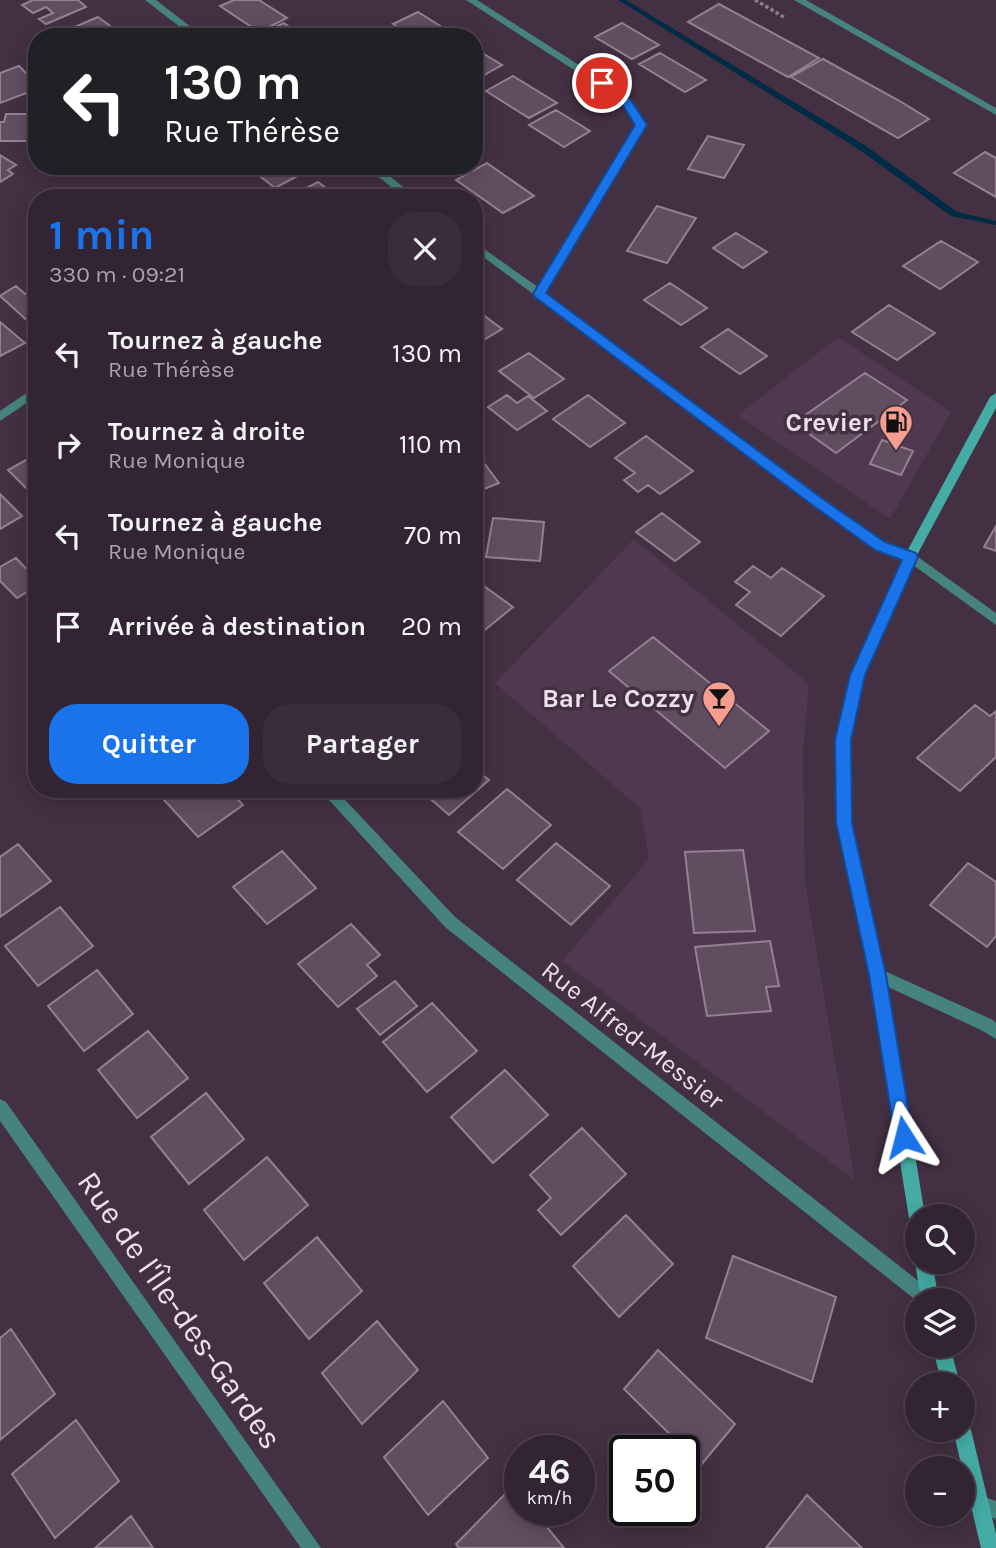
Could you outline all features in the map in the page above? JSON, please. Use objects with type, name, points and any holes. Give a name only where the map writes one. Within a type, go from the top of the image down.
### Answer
[{"type":"main road","points":[[915,1204],[878,975],[844,823],[843,740],[857,675],[911,557],[996,397]]},
{"type":"main road","points":[[966,1442],[988,1507],[990,1548]]},
{"type":"street","points":[[150,0],[187,28]]},
{"type":"street","points":[[471,0],[623,97],[641,125],[539,294]]},
{"type":"street","points":[[799,0],[996,111]]},
{"type":"street","points":[[382,175],[400,189]]},
{"type":"street","points":[[483,252],[880,546],[911,557],[996,620]]},
{"type":"street","points":[[0,417],[28,397]]},
{"type":"street","name":"Rue Alfred-Messier","points":[[334,798],[450,922],[915,1288]]},
{"type":"street","points":[[878,975],[996,1032]]},
{"type":"street","name":"Rue de l'Île-des-Gardes","points":[[0,1107],[312,1548]]},
{"type":"shaded area","points":[[838,337],[951,412],[890,519],[738,415]]},
{"type":"shaded area","points":[[634,539],[809,684],[803,750],[805,882],[855,1180],[562,961],[649,859],[640,808],[495,683]]},
{"type":"building","points":[[33,0],[78,0],[86,7],[46,24],[39,19],[53,13],[46,7],[33,13],[22,5]]},
{"type":"building","points":[[234,0],[259,0],[287,18],[267,28],[253,28],[220,6]]},
{"type":"building","points":[[719,4],[819,58],[788,77],[688,22]]},
{"type":"building","points":[[418,12],[444,28],[399,28],[393,24]]},
{"type":"building","points":[[98,17],[113,28],[72,28]]},
{"type":"building","points":[[284,23],[290,28],[273,28]]},
{"type":"building","points":[[622,23],[659,45],[632,59],[595,37]]},
{"type":"building","points":[[483,53],[502,65],[483,76]]},
{"type":"building","points":[[660,53],[706,80],[685,92],[639,64]]},
{"type":"building","points":[[823,59],[929,119],[898,138],[791,77]]},
{"type":"building","points":[[19,66],[28,75],[28,92],[0,103],[0,73]]},
{"type":"building","points":[[513,76],[557,103],[529,118],[486,91]]},
{"type":"building","points":[[556,110],[590,131],[564,147],[529,125]]},
{"type":"building","points":[[6,114],[28,114],[28,141],[0,141],[0,122],[4,122]]},
{"type":"building","points":[[708,136],[744,145],[724,178],[688,169]]},
{"type":"building","points":[[985,152],[996,158],[996,197],[954,173]]},
{"type":"building","points":[[0,155],[16,165],[8,170],[13,174],[0,182]]},
{"type":"building","points":[[487,163],[534,196],[503,213],[483,199],[483,189],[469,189],[456,180],[465,175],[483,175],[483,165]]},
{"type":"building","points":[[258,175],[299,175],[275,188]]},
{"type":"building","points":[[318,182],[327,189],[304,189]]},
{"type":"building","points":[[657,206],[696,218],[667,263],[627,251]]},
{"type":"building","points":[[736,233],[767,252],[743,268],[713,248]]},
{"type":"building","points":[[941,241],[978,262],[940,289],[903,266]]},
{"type":"building","points":[[670,283],[707,308],[681,325],[644,300]]},
{"type":"building","points":[[16,286],[25,294],[28,292],[28,321],[0,296]]},
{"type":"building","points":[[889,305],[935,333],[897,360],[852,332]]},
{"type":"building","points":[[483,315],[502,329],[483,341]]},
{"type":"building","points":[[0,322],[25,343],[0,356]]},
{"type":"building","points":[[728,329],[767,356],[740,374],[701,347]]},
{"type":"building","points":[[529,353],[564,379],[534,398],[499,371]]},
{"type":"building","points":[[865,373],[907,400],[836,453],[794,423]]},
{"type":"building","points":[[507,395],[517,403],[528,396],[547,411],[517,430],[488,407]]},
{"type":"building","points":[[588,395],[625,423],[590,447],[553,419]]},
{"type":"building","points":[[646,436],[693,471],[660,494],[648,485],[638,492],[624,480],[635,473],[615,458]]},
{"type":"building","points":[[882,440],[913,451],[901,475],[870,464]]},
{"type":"building","points":[[28,459],[28,490],[8,470]]},
{"type":"building","points":[[483,462],[499,483],[483,489]]},
{"type":"building","points":[[0,494],[22,516],[0,529]]},
{"type":"building","points":[[662,513],[700,542],[675,561],[636,532]]},
{"type":"building","points":[[493,518],[544,522],[540,561],[486,557]]},
{"type":"building","points":[[996,526],[996,551],[984,547]]},
{"type":"building","points":[[16,558],[28,571],[28,591],[17,598],[0,581],[0,567]]},
{"type":"building","points":[[753,566],[771,578],[782,568],[824,596],[781,636],[736,605],[750,592],[735,582]]},
{"type":"building","points":[[483,585],[513,607],[483,631]]},
{"type":"building","points":[[653,637],[769,731],[725,768],[609,671]]},
{"type":"building","points":[[975,705],[990,716],[996,711],[996,757],[960,791],[917,758]]},
{"type":"building","points":[[507,789],[551,825],[503,869],[458,832]]},
{"type":"building","points":[[162,798],[236,798],[243,805],[198,837]]},
{"type":"building","points":[[429,798],[468,798],[449,815]]},
{"type":"building","points":[[556,843],[610,886],[571,925],[517,880]]},
{"type":"building","points":[[18,844],[51,881],[0,917],[0,857]]},
{"type":"building","points":[[743,850],[755,931],[694,933],[685,852]]},
{"type":"building","points":[[282,851],[316,888],[267,924],[233,887]]},
{"type":"building","points":[[968,863],[996,882],[996,936],[987,947],[930,905]]},
{"type":"building","points":[[60,907],[93,946],[38,986],[5,946]]},
{"type":"building","points":[[351,924],[380,955],[367,965],[377,976],[338,1007],[298,964]]},
{"type":"building","points":[[770,941],[779,986],[766,987],[771,1011],[707,1016],[695,947]]},
{"type":"building","points":[[97,970],[133,1014],[84,1051],[48,1006]]},
{"type":"building","points":[[395,981],[417,1006],[380,1035],[357,1009]]},
{"type":"building","points":[[432,1003],[477,1051],[427,1092],[383,1042]]},
{"type":"building","points":[[148,1031],[188,1078],[137,1118],[98,1070]]},
{"type":"building","points":[[505,1070],[548,1115],[493,1163],[451,1117]]},
{"type":"building","points":[[206,1093],[244,1139],[189,1184],[151,1137]]},
{"type":"building","points":[[582,1128],[626,1174],[561,1235],[538,1210],[551,1198],[530,1175]]},
{"type":"building","points":[[267,1157],[308,1205],[244,1260],[204,1210]]},
{"type":"building","points":[[626,1215],[673,1264],[619,1317],[573,1266]]},
{"type":"building","points":[[317,1237],[362,1291],[309,1339],[264,1283]]},
{"type":"building","points":[[733,1256],[836,1297],[812,1382],[706,1338]]},
{"type":"building","points":[[377,1321],[418,1370],[362,1424],[322,1373]]},
{"type":"building","points":[[11,1329],[55,1394],[0,1440],[0,1338]]},
{"type":"building","points":[[658,1350],[735,1424],[701,1465],[700,1435],[671,1435],[624,1389]]},
{"type":"building","points":[[443,1401],[488,1458],[428,1515],[384,1457]]},
{"type":"building","points":[[76,1420],[119,1481],[55,1538],[12,1474]]},
{"type":"building","points":[[504,1495],[504,1526],[546,1526],[564,1548],[459,1548],[456,1544]]},
{"type":"building","points":[[807,1495],[862,1548],[766,1548]]},
{"type":"building","points":[[131,1516],[153,1548],[95,1548]]},
{"type":"waterway","points":[[621,0],[863,148],[954,214],[996,223]]},
{"type":"place","name":"Crevier","points":[[896,452]]},
{"type":"place","name":"Bar Le Cozzy","points":[[719,728]]},
{"type":"route","points":[[602,83],[623,97],[641,125],[539,294],[880,546],[911,557],[857,675],[843,740],[844,823],[878,975],[904,1137]]}]
